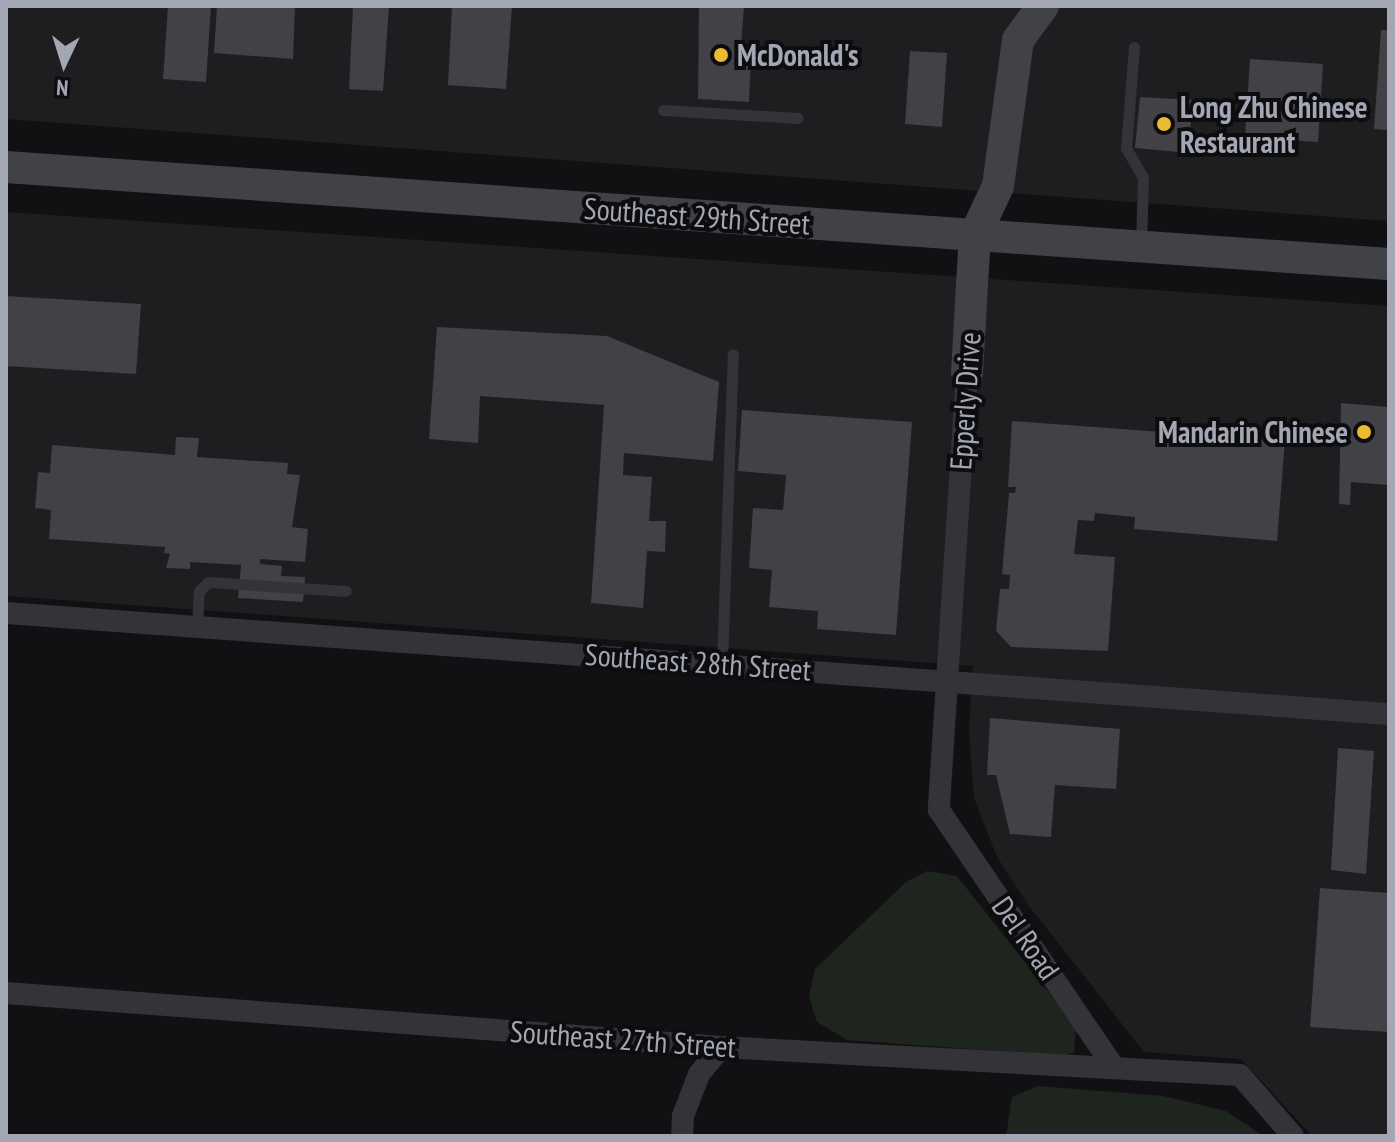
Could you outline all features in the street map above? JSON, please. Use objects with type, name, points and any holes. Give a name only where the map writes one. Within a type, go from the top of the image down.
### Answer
[{"type":"main road","name":"Epperly Drive","points":[[967,372],[975,235],[998,186],[1008,79],[1018,40],[1043,6]]},
{"type":"main road","name":"Southeast 29th Street","points":[[6,167],[1389,264]]},
{"type":"street","name":"Epperly Drive","points":[[939,810],[967,372]]},
{"type":"street","name":"Southeast 28th Street","points":[[6,613],[946,678],[1389,714]]},
{"type":"street","name":"Del Road","points":[[939,810],[1113,1066]]},
{"type":"street","name":"Southeast 27th Street","points":[[6,993],[722,1047],[1240,1075],[1293,1136]]},
{"type":"street","points":[[682,1136],[683,1116],[699,1074],[722,1047]]},
{"type":"lane","points":[[1134,47],[1126,148],[1143,177],[1141,247]]},
{"type":"lane","points":[[663,110],[798,118]]},
{"type":"lane","points":[[722,663],[733,354]]},
{"type":"lane","points":[[197,626],[199,591],[208,582],[346,591]]},
{"type":"shaded area","points":[[6,6],[1389,6],[1389,221],[6,119]]},
{"type":"shaded area","points":[[6,212],[1389,306],[1389,1136],[1312,1136],[1241,1059],[1144,1052],[1029,906],[997,857],[974,798],[969,731],[973,666],[6,596]]},
{"type":"shaded area","points":[[927,871],[957,876],[1076,1027],[1074,1052],[1064,1056],[847,1040],[817,1022],[809,997],[815,969],[906,882]]},
{"type":"shaded area","points":[[1038,1086],[1163,1096],[1226,1111],[1263,1136],[1006,1136],[1012,1097]]},
{"type":"building","points":[[168,6],[211,6],[206,82],[163,79]]},
{"type":"building","points":[[217,6],[295,6],[293,59],[214,53]]},
{"type":"building","points":[[353,6],[389,6],[383,91],[349,89]]},
{"type":"building","points":[[452,6],[512,6],[506,89],[448,85]]},
{"type":"building","name":"McDonald's","points":[[699,6],[744,6],[740,59],[751,59],[749,102],[698,99]]},
{"type":"building","points":[[1381,30],[1389,30],[1389,130],[1374,129]]},
{"type":"building","points":[[910,51],[947,53],[942,127],[905,124]]},
{"type":"building","points":[[1250,59],[1323,64],[1318,142],[1245,138]]},
{"type":"building","name":"Long Zhu Chinese Restaurant","points":[[1140,97],[1192,100],[1189,153],[1135,148]]},
{"type":"building","points":[[6,296],[141,304],[136,374],[6,366]]},
{"type":"building","points":[[437,327],[607,336],[719,382],[713,461],[624,453],[623,475],[652,477],[649,521],[666,521],[665,552],[647,551],[643,608],[591,603],[604,405],[480,396],[478,443],[429,439]]},
{"type":"building","name":"Mandarin Chinese","points":[[1341,403],[1389,407],[1388,485],[1351,482],[1350,505],[1339,504]]},
{"type":"building","points":[[742,410],[912,422],[896,635],[817,629],[818,611],[769,607],[772,570],[749,568],[753,508],[783,510],[786,475],[738,471]]},
{"type":"building","points":[[1012,421],[1285,441],[1277,541],[1134,529],[1135,517],[1095,513],[1094,521],[1078,520],[1074,554],[1115,557],[1108,651],[1011,647],[996,631],[1000,589],[1009,589],[1010,575],[1002,574],[1009,493],[1015,493],[1016,487],[1008,487]]},
{"type":"building","points":[[176,437],[199,438],[197,457],[288,463],[287,474],[300,475],[292,527],[308,529],[305,562],[260,559],[260,564],[282,566],[281,576],[305,577],[303,602],[238,598],[241,565],[190,562],[190,569],[166,568],[170,554],[164,553],[165,547],[49,539],[51,510],[35,508],[38,472],[50,473],[52,445],[175,455]]},
{"type":"building","points":[[990,718],[1120,729],[1116,789],[1055,785],[1051,837],[1010,834],[996,775],[987,775]]},
{"type":"building","points":[[1338,748],[1374,751],[1366,874],[1331,870]]},
{"type":"building","points":[[1320,888],[1389,893],[1389,1032],[1310,1027]]},
{"type":"place","name":"McDonald's","points":[[721,55]]},
{"type":"place","name":"Long Zhu Chinese Restaurant","points":[[1164,124]]},
{"type":"place","name":"Mandarin Chinese","points":[[1364,432]]}]
